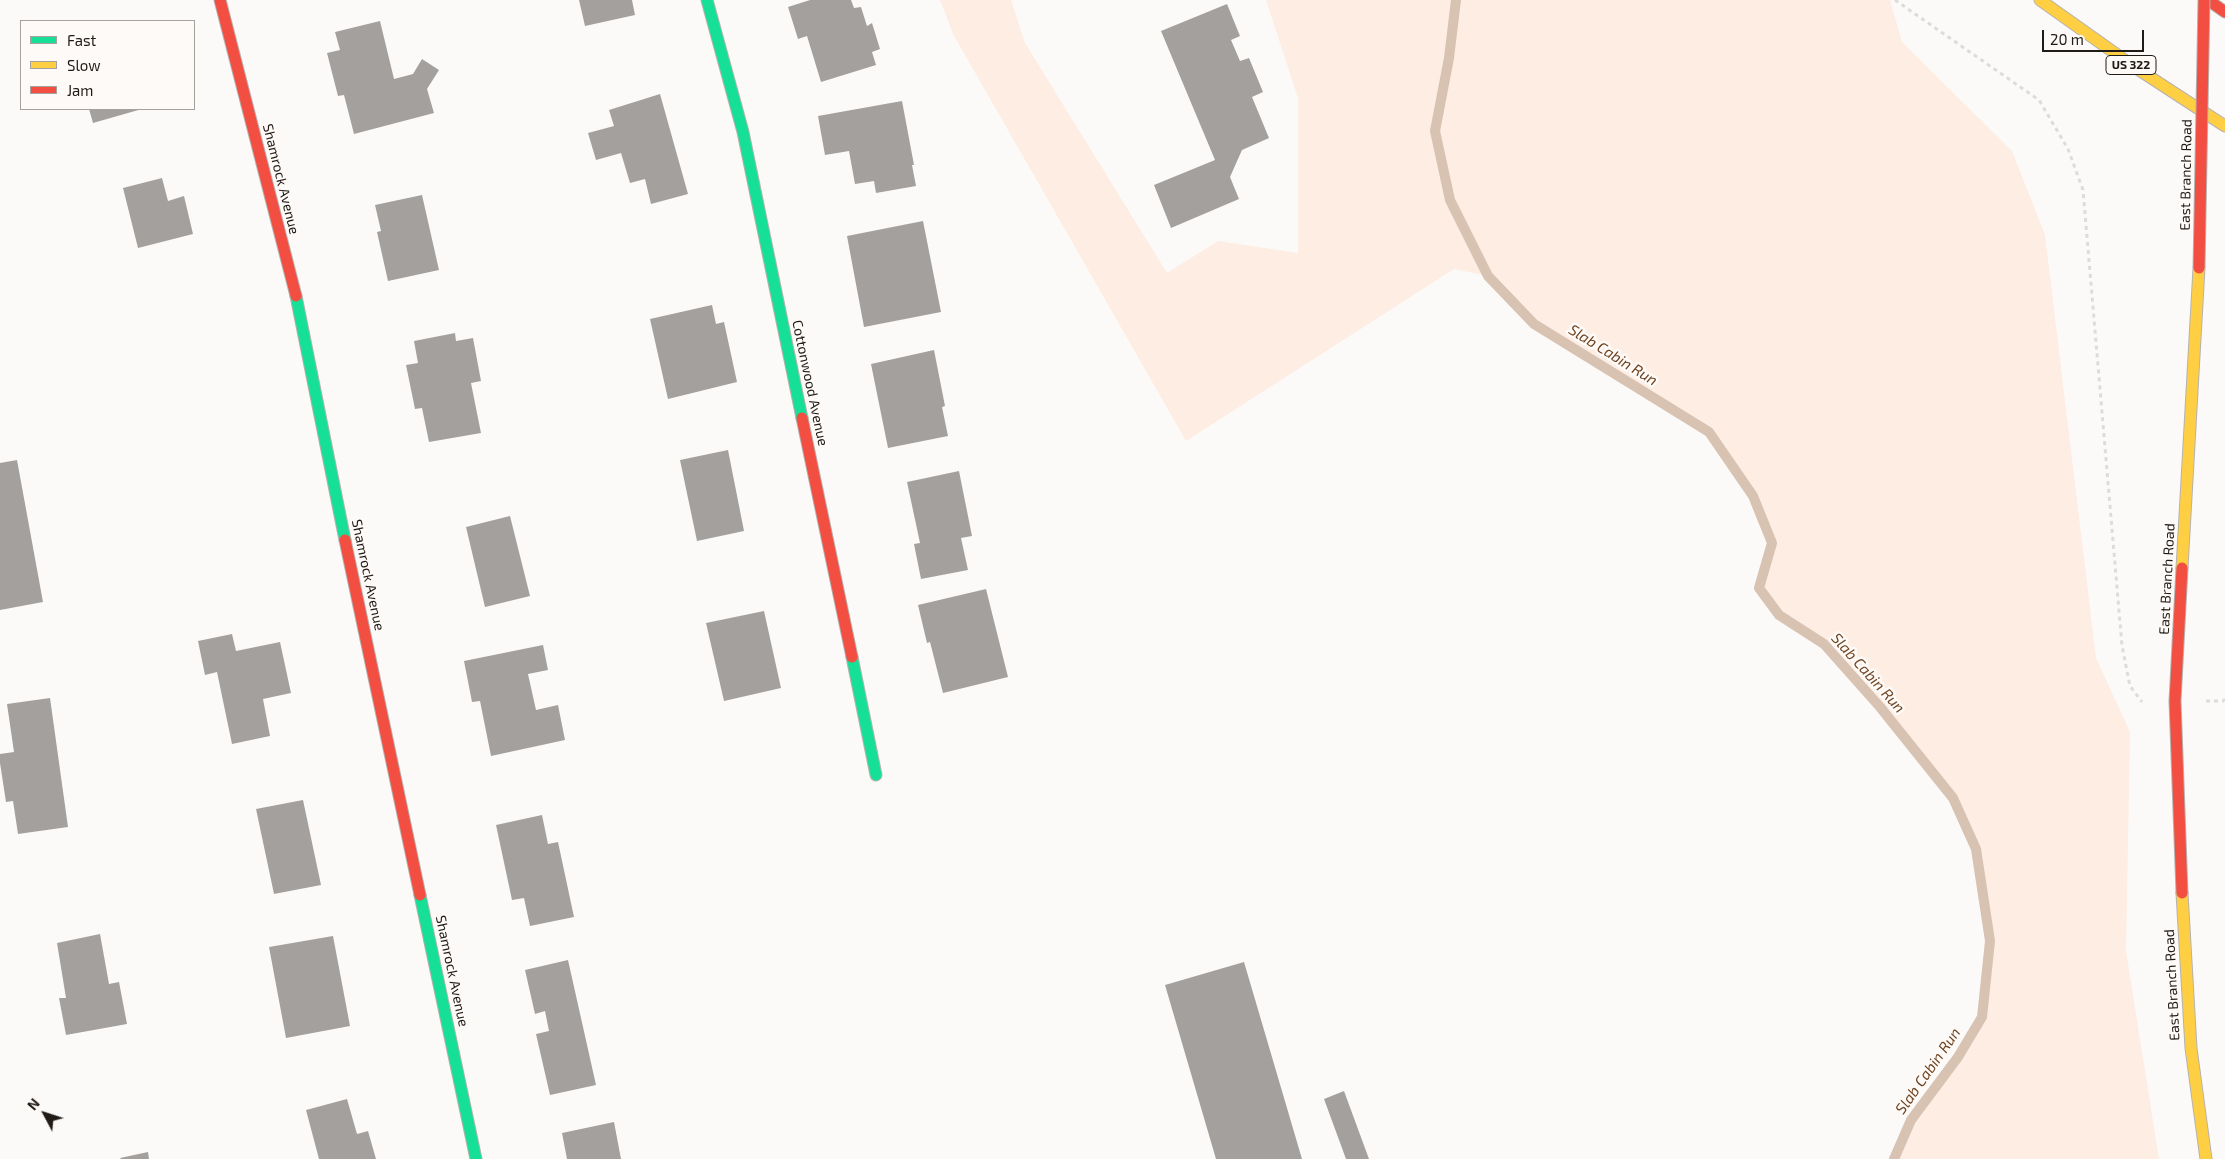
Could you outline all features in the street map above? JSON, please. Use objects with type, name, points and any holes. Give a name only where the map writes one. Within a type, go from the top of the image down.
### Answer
[{"type":"main road","name":"Shamrock Avenue","points":[[220,0],[302,319],[335,491],[476,1159]]},
{"type":"main road","name":"Cottonwood Avenue","points":[[707,0],[743,132],[876,775]]},
{"type":"main road","name":"US 322","points":[[2040,0],[2133,66],[2225,126]]},
{"type":"main road","name":"East Branch Road","points":[[2204,0],[2199,268],[2175,701],[2181,883],[2191,1048],[2206,1159]]},
{"type":"main road","points":[[2208,0],[2225,12]]},
{"type":"path","points":[[1895,0],[2039,100],[2068,149],[2083,190],[2122,646],[2130,686],[2142,702]]},
{"type":"shaded area","points":[[940,0],[1011,0],[1025,43],[1167,273],[1218,241],[1298,253],[1298,98],[1266,0],[1890,0],[1902,42],[2012,151],[2045,235],[2096,658],[2130,732],[2126,951],[2159,1159],[1894,1159],[1911,1120],[1958,1057],[1982,1017],[1990,940],[1976,849],[1953,798],[1880,707],[1824,644],[1779,615],[1759,588],[1772,542],[1753,496],[1709,432],[1534,324],[1488,276],[1454,269],[1186,441],[953,34]]},
{"type":"building","points":[[579,0],[632,0],[635,15],[585,26]]},
{"type":"building","points":[[810,0],[851,0],[854,8],[861,7],[867,26],[872,23],[880,49],[872,52],[876,65],[821,82],[807,36],[798,39],[788,7]]},
{"type":"building","points":[[1227,4],[1240,36],[1231,40],[1240,61],[1249,58],[1263,92],[1252,97],[1269,138],[1242,150],[1230,177],[1239,199],[1171,228],[1154,185],[1215,160],[1161,31]]},
{"type":"building","points":[[380,21],[394,79],[413,74],[422,59],[439,70],[427,89],[434,113],[354,134],[344,95],[338,96],[327,53],[340,50],[335,32]]},
{"type":"building","points":[[660,94],[688,194],[651,204],[645,179],[630,183],[621,153],[596,160],[588,133],[614,126],[609,110]]},
{"type":"building","points":[[902,101],[916,186],[876,193],[874,181],[855,184],[849,151],[825,155],[818,116]]},
{"type":"building","points":[[89,110],[138,110],[93,123]]},
{"type":"building","points":[[162,178],[168,201],[184,196],[193,234],[138,248],[123,188]]},
{"type":"building","points":[[422,195],[439,270],[388,281],[377,232],[381,231],[375,205]]},
{"type":"building","points":[[923,221],[941,312],[864,327],[847,236]]},
{"type":"building","points":[[712,305],[716,324],[724,322],[737,382],[668,399],[650,319]]},
{"type":"building","points":[[455,333],[456,341],[473,338],[481,381],[471,383],[481,433],[429,442],[422,408],[415,409],[406,365],[418,363],[414,341]]},
{"type":"building","points":[[934,350],[945,406],[942,407],[948,436],[888,448],[871,364]]},
{"type":"building","points":[[728,450],[744,531],[697,541],[680,460]]},
{"type":"building","points":[[17,460],[43,602],[0,610],[0,463]]},
{"type":"building","points":[[959,471],[972,536],[961,538],[968,570],[921,579],[914,544],[920,543],[907,482]]},
{"type":"building","points":[[510,516],[530,596],[485,607],[466,527]]},
{"type":"building","points":[[986,589],[1008,677],[943,693],[930,642],[927,643],[918,605]]},
{"type":"building","points":[[764,611],[781,688],[724,701],[706,623]]},
{"type":"building","points":[[232,634],[236,651],[280,642],[291,693],[263,699],[270,736],[232,744],[217,672],[205,675],[198,641]]},
{"type":"building","points":[[543,645],[548,670],[528,674],[536,710],[558,705],[565,740],[491,756],[480,701],[472,702],[464,661]]},
{"type":"building","points":[[50,698],[68,827],[18,834],[13,801],[6,802],[0,763],[0,754],[14,752],[7,704]]},
{"type":"building","points":[[303,800],[321,885],[274,894],[256,809]]},
{"type":"building","points":[[542,815],[548,844],[558,842],[574,917],[530,926],[524,898],[512,900],[496,825]]},
{"type":"building","points":[[100,934],[109,984],[119,982],[127,1024],[66,1035],[59,998],[66,998],[57,943]]},
{"type":"building","points":[[333,936],[350,1026],[286,1038],[269,947]]},
{"type":"building","points":[[568,960],[596,1085],[550,1095],[536,1034],[549,1031],[545,1011],[535,1014],[525,970]]},
{"type":"building","points":[[1244,962],[1302,1159],[1216,1159],[1165,985]]},
{"type":"building","points":[[1344,1091],[1369,1159],[1346,1159],[1324,1099]]},
{"type":"building","points":[[347,1099],[357,1134],[368,1131],[376,1159],[319,1159],[306,1110]]},
{"type":"building","points":[[614,1122],[621,1159],[567,1159],[562,1133]]},
{"type":"building","points":[[148,1152],[149,1159],[120,1158]]},
{"type":"waterway","name":"Slab Cabin Run","points":[[1456,0],[1449,58],[1435,131],[1450,200],[1488,276],[1534,324],[1709,432],[1753,496],[1772,543],[1759,588],[1779,615],[1824,644],[1880,707],[1953,798],[1976,849],[1990,941],[1982,1017],[1958,1057],[1911,1120],[1894,1159]]},
{"type":"traffic: fast","points":[[707,0],[743,132],[802,418]]},
{"type":"traffic: fast","points":[[296,296],[345,540]]},
{"type":"traffic: fast","points":[[852,657],[876,775]]},
{"type":"traffic: fast","points":[[420,895],[476,1159]]},
{"type":"traffic: slow","points":[[2040,0],[2133,66],[2225,126]]},
{"type":"traffic: slow","points":[[2182,568],[2199,268]]},
{"type":"traffic: slow","points":[[2182,893],[2191,1048],[2206,1159]]},
{"type":"traffic: jam","points":[[220,0],[296,296]]},
{"type":"traffic: jam","points":[[2199,268],[2204,0]]},
{"type":"traffic: jam","points":[[2208,0],[2225,12]]},
{"type":"traffic: jam","points":[[802,418],[852,657]]},
{"type":"traffic: jam","points":[[345,540],[420,895]]},
{"type":"traffic: jam","points":[[2182,568],[2175,701],[2182,893]]}]
